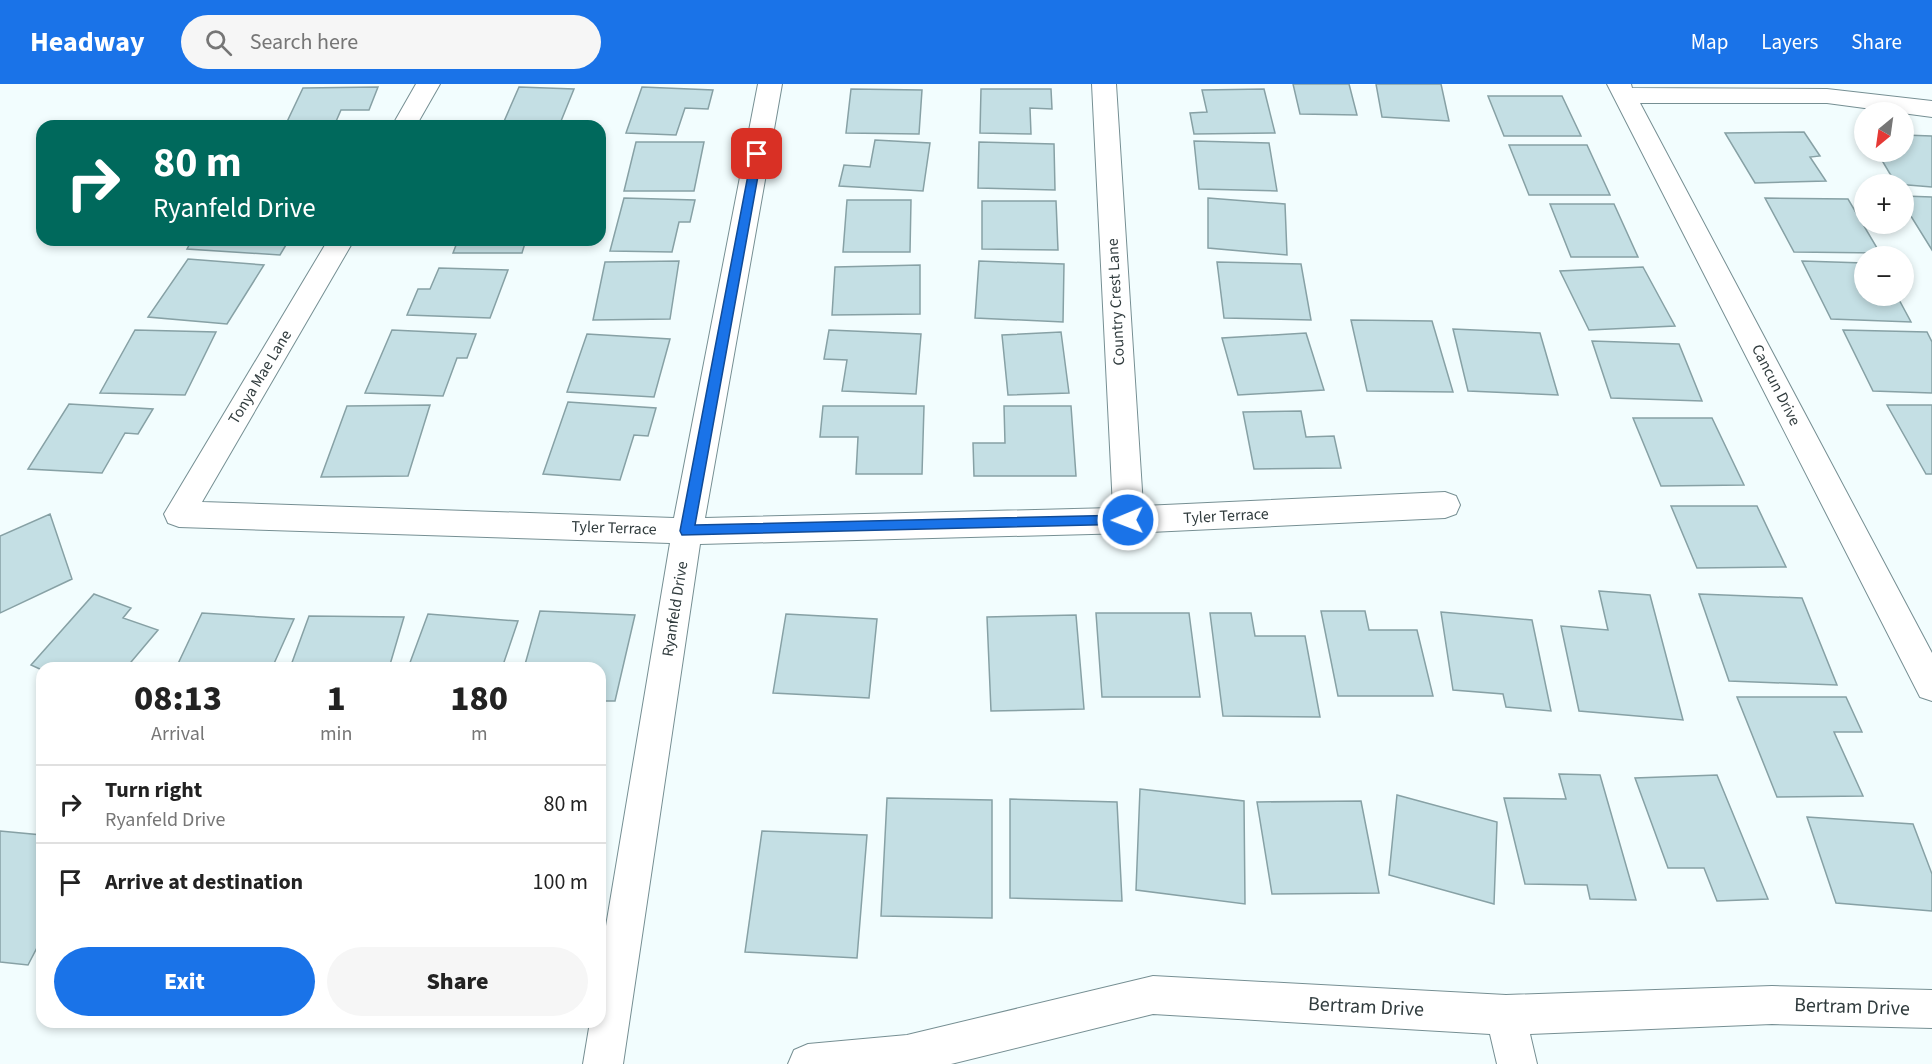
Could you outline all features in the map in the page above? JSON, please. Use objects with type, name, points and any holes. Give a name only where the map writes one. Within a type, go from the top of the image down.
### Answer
[{"type":"street","points":[[408,120],[428,84]]},
{"type":"street","name":"Ryanfeld Drive","points":[[603,1064],[687,531],[770,84]]},
{"type":"street","name":"Country Crest Lane","points":[[1104,84],[1128,520]]},
{"type":"street","points":[[1622,90],[1827,96],[1932,109]]},
{"type":"street","name":"Cancun Drive","points":[[1622,90],[1932,686]]},
{"type":"street","name":"Tonya Mae Lane","points":[[179,514],[337,246]]},
{"type":"street","name":"Tyler Terrace","points":[[179,514],[687,531],[1128,520],[1445,505]]},
{"type":"street","name":"Bertram Drive","points":[[808,1064],[907,1055],[1153,995],[1506,1015],[1772,1005],[1932,1009]]},
{"type":"street","points":[[1506,1015],[1517,1064]]},
{"type":"building","points":[[1293,84],[1349,84],[1357,115],[1300,114]]},
{"type":"building","points":[[1376,84],[1441,84],[1449,121],[1382,117]]},
{"type":"building","points":[[378,87],[369,110],[341,110],[337,120],[288,120],[303,88]]},
{"type":"building","points":[[519,87],[574,89],[561,120],[505,120]]},
{"type":"building","points":[[642,87],[713,90],[708,109],[685,108],[676,135],[626,133]]},
{"type":"building","points":[[851,89],[922,90],[919,134],[846,133]]},
{"type":"building","points":[[981,89],[1051,89],[1052,109],[1030,108],[1031,134],[980,133]]},
{"type":"building","points":[[1264,89],[1275,133],[1194,134],[1190,113],[1207,112],[1202,90]]},
{"type":"building","points":[[1488,96],[1562,96],[1581,136],[1504,136]]},
{"type":"building","points":[[1804,132],[1820,156],[1810,157],[1826,181],[1755,183],[1725,133]]},
{"type":"building","points":[[1914,135],[1932,136],[1932,187],[1914,186],[1914,174],[1890,174],[1883,162],[1914,162]]},
{"type":"building","points":[[875,140],[930,143],[923,191],[839,186],[844,165],[870,167]]},
{"type":"building","points":[[1194,141],[1269,143],[1277,191],[1199,189]]},
{"type":"building","points":[[636,142],[704,142],[694,191],[624,191]]},
{"type":"building","points":[[979,142],[1054,144],[1055,190],[978,188]]},
{"type":"building","points":[[1509,145],[1587,145],[1610,195],[1529,195]]},
{"type":"building","points":[[1914,196],[1932,197],[1932,250],[1914,221]]},
{"type":"building","points":[[624,198],[695,200],[690,222],[679,222],[672,252],[610,251]]},
{"type":"building","points":[[1208,198],[1285,204],[1287,255],[1208,248]]},
{"type":"building","points":[[1765,198],[1848,199],[1854,209],[1854,234],[1869,234],[1876,246],[1854,246],[1854,253],[1794,252]]},
{"type":"building","points":[[847,200],[911,200],[910,252],[843,252]]},
{"type":"building","points":[[982,201],[1056,201],[1058,250],[982,249]]},
{"type":"building","points":[[1550,204],[1614,204],[1638,257],[1571,257]]},
{"type":"building","points":[[189,246],[285,246],[280,255],[187,249]]},
{"type":"building","points":[[456,246],[524,246],[522,253],[453,253]]},
{"type":"building","points":[[188,259],[264,265],[227,324],[148,317]]},
{"type":"building","points":[[679,261],[670,319],[593,320],[605,262]]},
{"type":"building","points":[[979,261],[1064,264],[1063,322],[975,318]]},
{"type":"building","points":[[1802,261],[1854,263],[1854,306],[1902,306],[1911,322],[1831,319]]},
{"type":"building","points":[[1217,262],[1301,264],[1311,320],[1224,318]]},
{"type":"building","points":[[920,265],[920,314],[832,315],[835,267]]},
{"type":"building","points":[[1643,267],[1675,326],[1589,330],[1560,271]]},
{"type":"building","points":[[439,268],[508,270],[490,318],[407,315],[418,289],[430,289]]},
{"type":"building","points":[[1351,320],[1432,321],[1453,392],[1367,391]]},
{"type":"building","points":[[1453,329],[1540,333],[1558,395],[1468,391]]},
{"type":"building","points":[[135,330],[216,332],[185,395],[100,393]]},
{"type":"building","points":[[392,330],[476,334],[467,358],[457,358],[443,396],[365,393]]},
{"type":"building","points":[[829,330],[921,334],[916,394],[842,391],[847,360],[824,359]]},
{"type":"building","points":[[1843,330],[1927,332],[1932,342],[1932,393],[1873,391]]},
{"type":"building","points":[[1061,332],[1069,393],[1008,395],[1002,335]]},
{"type":"building","points":[[1306,333],[1324,390],[1238,395],[1222,338]]},
{"type":"building","points":[[587,334],[670,339],[654,397],[567,392]]},
{"type":"building","points":[[1592,341],[1679,344],[1702,401],[1611,398]]},
{"type":"building","points":[[568,402],[656,408],[648,436],[634,435],[620,480],[543,474]]},
{"type":"building","points":[[69,404],[153,409],[138,434],[125,433],[102,473],[28,469]]},
{"type":"building","points":[[430,405],[408,476],[321,477],[347,406]]},
{"type":"building","points":[[1887,405],[1932,405],[1932,474],[1926,474]]},
{"type":"building","points":[[823,406],[924,406],[922,474],[856,474],[858,437],[820,437]]},
{"type":"building","points":[[1004,406],[1071,406],[1076,476],[974,476],[973,443],[1005,443]]},
{"type":"building","points":[[1301,411],[1306,437],[1334,436],[1341,468],[1254,469],[1243,412]]},
{"type":"building","points":[[1633,418],[1712,418],[1744,485],[1661,486]]},
{"type":"building","points":[[1671,506],[1757,506],[1786,567],[1697,568]]},
{"type":"building","points":[[50,514],[72,579],[0,613],[0,536]]},
{"type":"building","points":[[1599,591],[1650,595],[1683,720],[1579,711],[1561,626],[1608,630]]},
{"type":"building","points":[[94,594],[131,608],[123,618],[158,630],[131,662],[36,662],[36,667],[31,665]]},
{"type":"building","points":[[1699,594],[1802,598],[1837,685],[1729,681]]},
{"type":"building","points":[[540,611],[635,615],[615,701],[606,701],[606,662],[526,662]]},
{"type":"building","points":[[1321,611],[1365,611],[1369,630],[1417,630],[1433,696],[1338,696]]},
{"type":"building","points":[[1441,612],[1532,620],[1551,711],[1506,707],[1503,694],[1453,690]]},
{"type":"building","points":[[202,613],[294,619],[275,662],[179,662]]},
{"type":"building","points":[[1096,613],[1189,613],[1200,697],[1102,697]]},
{"type":"building","points":[[1210,613],[1251,613],[1255,636],[1305,636],[1320,717],[1223,716]]},
{"type":"building","points":[[428,614],[518,621],[504,662],[410,662]]},
{"type":"building","points":[[786,614],[877,619],[869,698],[773,693]]},
{"type":"building","points":[[1076,615],[1084,709],[991,711],[987,617]]},
{"type":"building","points":[[309,616],[404,617],[391,662],[292,662]]},
{"type":"building","points":[[1737,697],[1846,697],[1862,732],[1834,732],[1863,796],[1777,797]]},
{"type":"building","points":[[1559,774],[1600,775],[1636,900],[1590,899],[1587,885],[1525,884],[1504,798],[1566,799]]},
{"type":"building","points":[[1717,775],[1768,899],[1717,901],[1704,868],[1668,868],[1635,778]]},
{"type":"building","points":[[1140,789],[1244,801],[1245,904],[1136,890]]},
{"type":"building","points":[[1397,795],[1497,822],[1494,904],[1389,875]]},
{"type":"building","points":[[887,798],[992,800],[992,918],[881,916]]},
{"type":"building","points":[[1010,799],[1117,802],[1122,901],[1010,898]]},
{"type":"building","points":[[1361,801],[1379,893],[1272,894],[1257,802]]},
{"type":"building","points":[[1807,817],[1913,824],[1932,874],[1932,911],[1836,903]]},
{"type":"building","points":[[0,831],[36,834],[36,950],[28,965],[0,962]]},
{"type":"building","points":[[762,831],[867,835],[857,958],[745,952]]},
{"type":"route","points":[[757,154],[687,531],[1128,520]]}]
